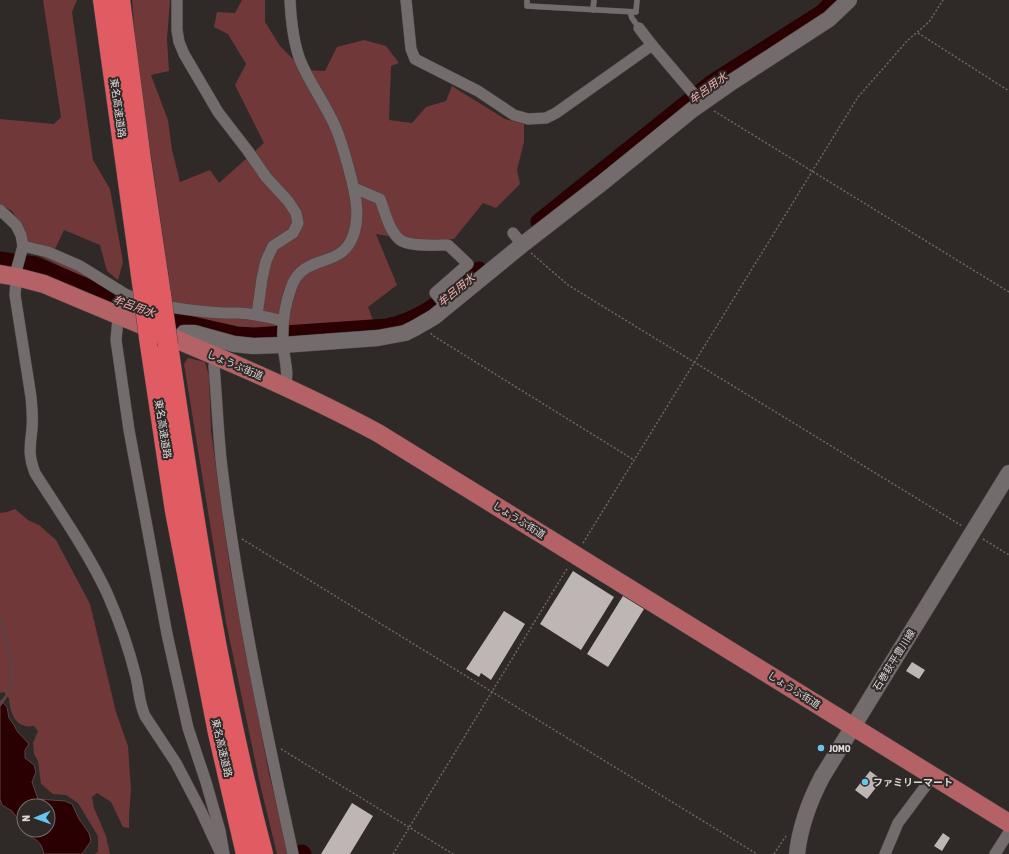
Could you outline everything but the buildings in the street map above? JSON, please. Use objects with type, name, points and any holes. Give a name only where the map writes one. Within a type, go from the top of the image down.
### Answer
[{"type":"highway","name":"東名高速道路","points":[[103,0],[132,300],[149,338],[175,511],[218,733],[246,854]]},
{"type":"highway","name":"東名高速道路","points":[[120,0],[141,160],[132,300],[173,343],[191,502],[219,655],[248,798],[263,854]]},
{"type":"main road","name":"しょうぶ街道","points":[[11,273],[44,284],[132,300],[173,343],[216,357],[285,386],[378,433],[1009,823]]},
{"type":"street","points":[[177,0],[177,30],[179,42],[184,54],[218,112],[266,177],[288,201],[296,213],[298,223],[293,233],[273,246],[266,261],[257,315]]},
{"type":"street","points":[[285,386],[288,380],[283,343],[283,323],[291,287],[298,274],[306,267],[338,255],[347,248],[353,236],[357,214],[354,188],[341,140],[335,124],[300,59],[291,21],[290,0]]},
{"type":"street","points":[[406,0],[410,49],[415,59],[478,91],[514,115],[528,119],[546,118],[556,113],[652,45]]},
{"type":"street","points":[[173,343],[184,333],[194,333],[234,344],[253,346],[394,336],[405,333],[424,323],[443,302],[518,240],[602,183],[700,101],[829,19],[850,0]]},
{"type":"street","points":[[639,28],[700,101]]},
{"type":"street","points":[[354,188],[380,199],[392,230],[400,240],[414,244],[448,245],[468,264],[435,293],[443,302]]},
{"type":"street","points":[[0,210],[16,225],[21,235],[22,249],[11,273],[32,404],[32,428],[29,449],[30,461],[35,473],[87,556],[107,593],[125,640],[136,678],[141,707],[145,716],[176,763],[221,854]]},
{"type":"street","points":[[22,249],[48,252],[80,266],[132,300],[134,298],[181,308],[257,315],[283,323]]},
{"type":"street","points":[[132,300],[116,340],[129,430],[167,634],[188,728],[206,782],[220,831],[224,854]]},
{"type":"street","points":[[216,357],[214,366],[222,466],[231,535],[247,632],[269,746],[293,854]]},
{"type":"street","name":"石巻萩平豊川線","points":[[797,854],[802,823],[811,798],[822,777],[1009,473]]},
{"type":"street","points":[[885,854],[898,823],[933,776]]},
{"type":"street","points":[[995,854],[1009,832]]},
{"type":"lane","points":[[527,0],[527,6],[630,12],[636,12],[637,0]]},
{"type":"lane","points":[[593,10],[594,0]]},
{"type":"lane","points":[[630,12],[639,28]]},
{"type":"path","points":[[393,854],[492,690],[858,97],[908,40],[929,22],[944,0]]},
{"type":"path","points":[[917,32],[1009,91]]},
{"type":"path","points":[[700,101],[812,172],[1009,292]]},
{"type":"path","points":[[518,240],[568,285],[1009,555]]},
{"type":"path","points":[[424,323],[432,335],[635,460]]},
{"type":"path","points":[[231,535],[237,536],[492,690],[757,854]]},
{"type":"path","points":[[269,746],[275,745],[453,854]]},
{"type":"shaded area","points":[[43,0],[77,0],[72,12],[93,160],[110,189],[123,262],[118,280],[107,271],[100,245],[64,230],[53,253],[82,271],[88,280],[28,250],[25,230],[12,211],[0,204],[0,119],[54,124],[61,117]]},
{"type":"shaded area","points":[[132,0],[170,0],[167,39],[169,71],[151,75],[168,120],[172,150],[180,182],[210,170],[219,183],[264,143],[235,85],[246,64],[228,34],[214,27],[217,12],[235,13],[242,0],[265,0],[265,22],[280,46],[304,70],[325,71],[337,47],[364,40],[386,46],[399,63],[391,66],[389,120],[412,123],[426,107],[446,101],[452,86],[505,119],[524,124],[524,142],[517,170],[520,184],[496,208],[483,203],[454,239],[411,240],[376,234],[397,285],[368,307],[374,323],[247,328],[210,324],[185,317],[174,312],[137,60]]},
{"type":"shaded area","points":[[188,358],[205,362],[209,376],[211,431],[230,568],[269,774],[289,854],[277,854],[260,784],[226,622],[184,364]]},
{"type":"shaded area","points":[[15,509],[28,520],[39,525],[56,540],[90,604],[116,712],[128,746],[131,790],[129,828],[123,827],[111,802],[97,793],[92,797],[94,808],[106,836],[110,854],[94,854],[98,852],[98,836],[78,803],[66,795],[53,794],[41,784],[38,761],[34,754],[33,743],[38,731],[34,726],[18,723],[11,710],[9,698],[4,692],[0,693],[0,513]]},
{"type":"shaded area","points":[[0,700],[7,707],[9,718],[17,731],[29,744],[25,750],[25,758],[34,765],[36,772],[32,782],[38,798],[16,798],[16,816],[12,811],[2,805],[0,799]]},
{"type":"shaded area","points":[[56,800],[65,801],[72,804],[79,819],[89,833],[91,841],[82,854],[44,854],[39,843],[33,838],[56,838]]},
{"type":"waterway","name":"牟呂用水","points":[[539,222],[712,83],[822,13],[835,0]]},
{"type":"waterway","name":"牟呂用水","points":[[0,260],[35,265],[132,306],[184,323],[237,335],[254,336],[387,327],[401,323],[426,312],[447,297],[479,270]]},
{"type":"waterway","points":[[0,616],[12,671],[10,689],[0,705]]},
{"type":"place","name":"JOMO","points":[[821,748]]},
{"type":"place","name":"ファミリーマート","points":[[865,782]]}]
